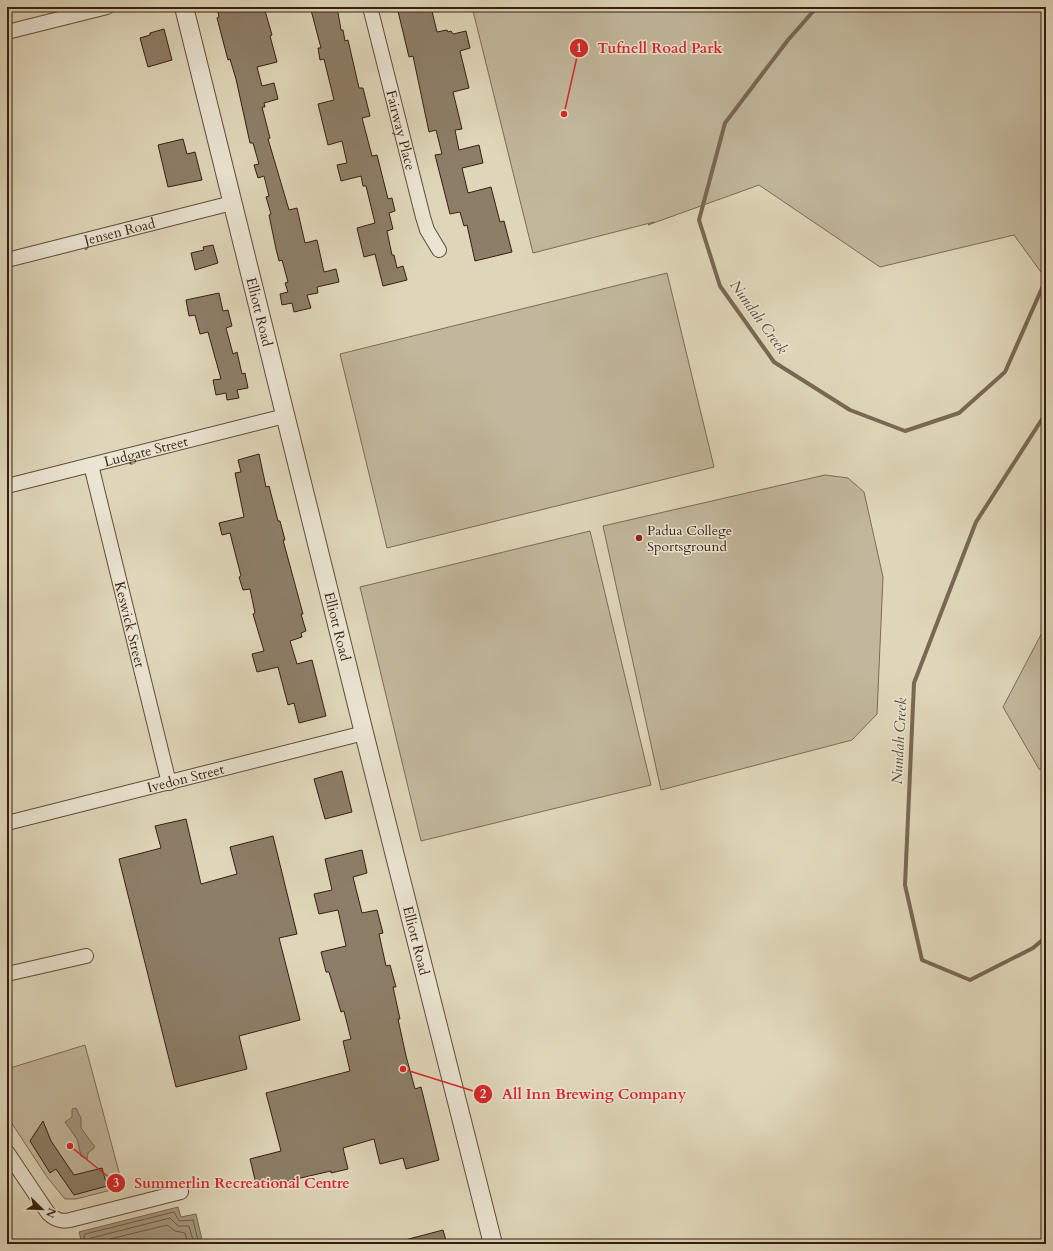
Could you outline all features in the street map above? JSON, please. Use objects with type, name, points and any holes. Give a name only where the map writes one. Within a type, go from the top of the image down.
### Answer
[{"type":"street","points":[[7,32],[108,7]]},
{"type":"street","name":"Elliott Road","points":[[184,7],[364,733],[494,1244]]},
{"type":"street","name":"Fairway Place","points":[[370,7],[423,217],[439,250]]},
{"type":"street","name":"Jensen Road","points":[[7,260],[232,203]]},
{"type":"street","name":"Ludgate Street","points":[[7,486],[285,416]]},
{"type":"street","name":"Keswick Street","points":[[91,465],[169,783]]},
{"type":"street","name":"Ivedon Street","points":[[7,823],[364,733]]},
{"type":"street","points":[[7,974],[86,956]]},
{"type":"street","points":[[7,1152],[48,1213],[58,1220],[70,1220],[182,1192]]},
{"type":"shaded area","points":[[472,7],[1046,7],[1046,279],[1014,235],[880,267],[759,185],[648,225],[654,222],[533,253]]},
{"type":"shaded area","points":[[667,273],[714,467],[387,548],[340,354]]},
{"type":"shaded area","points":[[825,475],[848,478],[864,492],[883,577],[877,714],[852,740],[661,790],[603,526]]},
{"type":"shaded area","points":[[590,531],[651,785],[421,841],[360,587]]},
{"type":"shaded area","points":[[1046,625],[1046,770],[1039,769],[1003,707]]},
{"type":"shaded area","points":[[85,1045],[123,1187],[76,1199],[65,1199],[47,1177],[7,1116],[7,1069]]},
{"type":"water","points":[[76,1108],[81,1118],[81,1128],[95,1147],[88,1153],[87,1159],[81,1156],[77,1139],[65,1122],[72,1117],[72,1109]]},
{"type":"water","points":[[178,1207],[181,1217],[196,1214],[203,1244],[82,1244],[79,1232]]},
{"type":"building","points":[[217,7],[264,7],[272,35],[270,36],[277,62],[257,67],[262,86],[274,83],[278,99],[264,103],[265,107],[262,107],[270,138],[268,139],[289,210],[297,208],[305,243],[317,240],[324,272],[336,269],[339,282],[317,287],[318,293],[307,295],[311,308],[294,312],[292,303],[282,305],[280,294],[288,292],[285,283],[288,282],[282,260],[279,261],[276,249],[269,215],[271,214],[266,197],[269,196],[264,176],[258,178],[254,165],[259,164],[253,143],[250,143],[236,79],[230,59],[228,60],[217,18],[219,17]]},
{"type":"building","points":[[315,7],[337,7],[341,30],[343,30],[345,41],[348,40],[359,88],[363,88],[370,116],[362,118],[372,156],[377,155],[388,199],[392,198],[395,211],[389,213],[393,229],[387,231],[392,255],[394,255],[397,268],[403,266],[407,280],[383,286],[375,254],[364,257],[357,228],[375,223],[366,186],[363,186],[361,176],[341,181],[337,165],[347,163],[342,141],[328,145],[318,104],[334,100],[324,59],[320,60],[318,48],[321,48],[311,10],[315,9]]},
{"type":"building","points":[[397,7],[431,7],[437,32],[447,30],[448,32],[451,31],[453,34],[466,31],[470,48],[460,51],[469,88],[453,92],[462,129],[455,130],[459,150],[479,145],[483,163],[462,168],[468,193],[491,187],[500,222],[504,221],[512,252],[475,261],[467,225],[464,226],[460,212],[450,214],[435,155],[442,154],[436,130],[429,132],[413,56],[409,57]]},
{"type":"building","points":[[164,29],[172,60],[148,67],[140,38]]},
{"type":"building","points":[[183,139],[187,154],[195,152],[202,180],[168,187],[158,145]]},
{"type":"building","points":[[213,245],[218,263],[195,270],[191,253],[204,250],[203,247]]},
{"type":"building","points":[[219,293],[223,311],[228,310],[232,326],[226,328],[233,354],[237,352],[242,374],[245,373],[248,388],[237,390],[239,398],[227,400],[226,393],[216,395],[213,380],[221,379],[208,332],[200,334],[195,315],[189,316],[186,300]]},
{"type":"building","points":[[259,454],[266,487],[269,486],[278,521],[280,521],[285,540],[283,540],[303,614],[301,614],[306,631],[301,633],[302,637],[290,641],[297,664],[312,660],[326,716],[299,723],[294,703],[288,705],[278,667],[257,672],[252,654],[264,651],[253,614],[255,613],[250,589],[243,590],[230,533],[222,535],[219,523],[244,517],[235,473],[241,472],[238,460]]},
{"type":"building","points":[[342,771],[352,812],[325,819],[314,779]]},
{"type":"building","points":[[186,819],[201,884],[237,874],[230,847],[273,836],[297,934],[279,938],[300,1020],[239,1036],[247,1069],[176,1087],[119,859],[161,848],[155,826]]},
{"type":"building","points":[[362,850],[367,873],[353,877],[362,913],[377,910],[383,933],[379,934],[386,966],[390,965],[396,987],[393,987],[406,1056],[415,1089],[421,1087],[439,1160],[406,1169],[403,1158],[380,1164],[374,1139],[343,1148],[348,1169],[331,1173],[331,1171],[257,1188],[250,1159],[281,1151],[266,1093],[350,1071],[343,1041],[351,1039],[344,1011],[341,1012],[329,972],[326,972],[321,952],[346,946],[338,910],[319,914],[314,894],[332,890],[325,859]]},
{"type":"building","points":[[43,1121],[51,1141],[74,1175],[102,1168],[107,1186],[74,1195],[56,1169],[50,1173],[30,1141]]},
{"type":"building","points":[[443,1230],[447,1244],[405,1244],[405,1240]]},
{"type":"waterway","name":"Nundah Creek","points":[[817,7],[788,40],[725,123],[699,220],[720,286],[774,362],[850,410],[905,431],[959,413],[1005,372],[1046,279]]},
{"type":"waterway","name":"Nundah Creek","points":[[1046,413],[976,522],[914,683],[905,885],[922,960],[970,980],[1033,948],[1046,937]]},
{"type":"place","name":"Tufnell Road Park","points":[[564,114]]},
{"type":"place","name":"Padua College Sportsground","points":[[639,538]]},
{"type":"place","name":"All Inn Brewing Company","points":[[403,1069]]},
{"type":"place","name":"Summerlin Recreational Centre","points":[[70,1146]]}]
